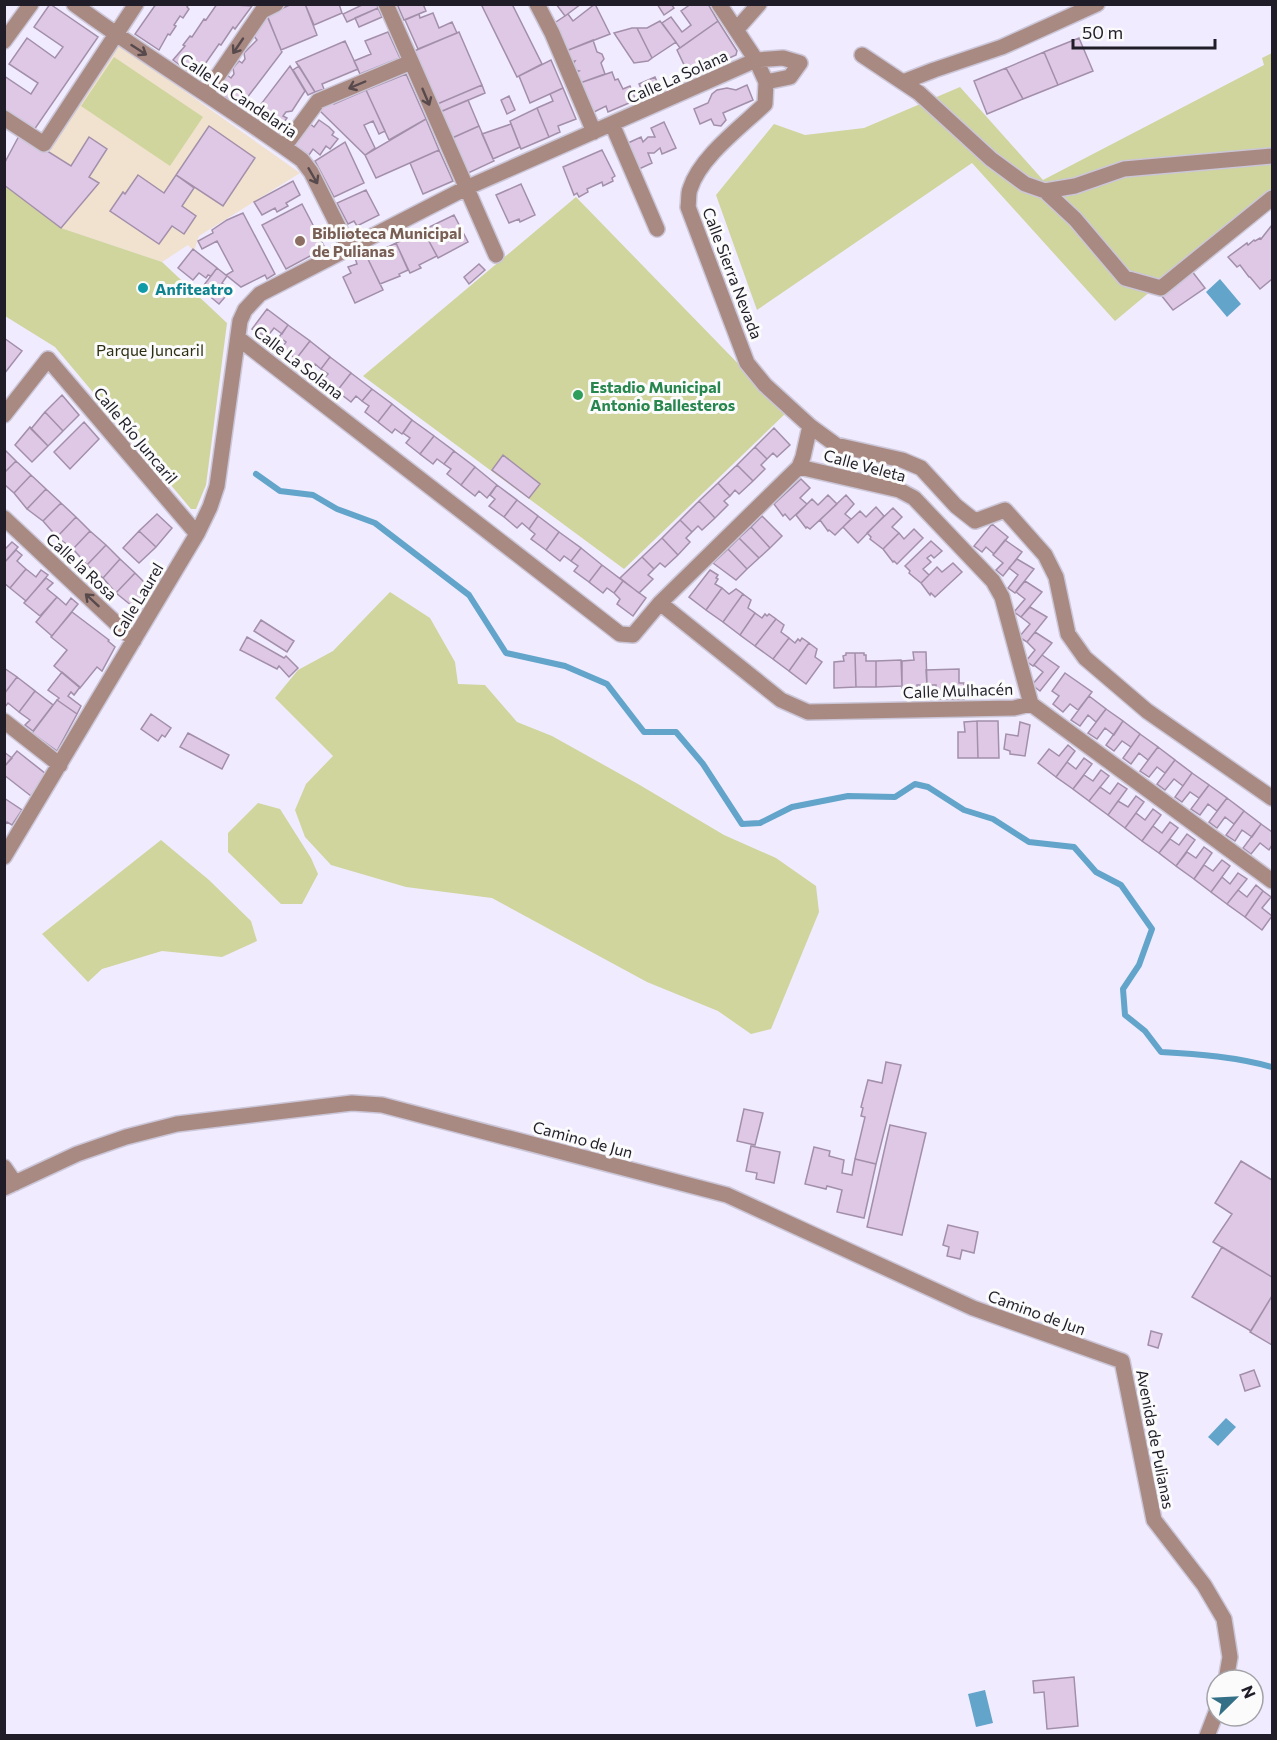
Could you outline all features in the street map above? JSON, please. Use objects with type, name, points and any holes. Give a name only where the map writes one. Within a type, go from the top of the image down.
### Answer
[{"type":"street","points":[[4,41],[31,4]]},
{"type":"street","name":"Calle La Candelaria","points":[[74,4],[116,35],[206,93],[302,160],[311,172],[349,248]]},
{"type":"street","points":[[4,118],[44,144],[136,4]]},
{"type":"street","points":[[206,93],[262,11],[276,4]]},
{"type":"street","points":[[386,4],[496,255]]},
{"type":"street","points":[[537,4],[552,33],[594,132]]},
{"type":"street","points":[[719,4],[756,60],[766,82],[790,77],[800,63],[783,58],[756,60]]},
{"type":"street","points":[[736,30],[759,4]]},
{"type":"street","points":[[903,82],[934,69],[1002,47],[1096,4]]},
{"type":"street","points":[[862,55],[919,93],[991,159],[1025,184],[1045,191],[1075,219],[1125,278],[1161,288],[1272,198]]},
{"type":"street","name":"Calle La Solana","points":[[633,635],[620,634],[237,338],[240,321],[245,310],[260,294],[466,188],[756,60]]},
{"type":"street","points":[[284,147],[318,101],[411,62]]},
{"type":"street","name":"Calle Sierra Nevada","points":[[766,82],[765,104],[721,145],[700,169],[689,190],[688,207],[747,363],[765,385],[810,426],[837,445],[902,460],[921,468],[956,506],[975,521],[1005,510],[1045,555],[1056,577],[1068,634],[1085,658],[1148,711],[1272,798]]},
{"type":"street","points":[[612,124],[657,229]]},
{"type":"street","points":[[1045,191],[1075,186],[1124,169],[1272,156]]},
{"type":"street","name":"Calle Laurel","points":[[4,857],[197,534],[210,507],[216,486],[237,338]]},
{"type":"street","name":"Calle Río Juncaril","points":[[4,415],[48,359],[197,534]]},
{"type":"street","points":[[799,467],[810,426]]},
{"type":"street","name":"Calle Veleta","points":[[633,635],[660,603],[799,467],[899,490],[914,498],[993,581],[1002,597],[1031,704]]},
{"type":"street","name":"Calle la Rosa","points":[[4,518],[134,640]]},
{"type":"street","name":"Calle Mulhacén","points":[[660,603],[781,700],[808,712],[1014,708],[1031,704],[1272,881]]},
{"type":"street","points":[[4,722],[60,765]]},
{"type":"street","name":"Camino de Jun","points":[[10,1185],[77,1154],[126,1137],[177,1124],[352,1103],[382,1105],[727,1195],[973,1308],[1122,1361]]},
{"type":"street","points":[[4,1167],[10,1185]]},
{"type":"street","name":"Avenida de Pulianas","points":[[1122,1361],[1154,1520],[1204,1585],[1224,1619],[1230,1657],[1228,1668]]},
{"type":"shaded area","points":[[118,44],[300,173],[199,236],[194,251],[188,245],[162,262],[61,228],[5,185],[47,151]]},
{"type":"green space","points":[[1272,53],[1272,190],[1115,321],[972,163],[757,310],[716,195],[774,124],[805,135],[864,128],[960,87],[1043,180],[1264,65],[1262,58]]},
{"type":"green space","points":[[114,57],[203,117],[170,166],[81,106]]},
{"type":"green space","name":"Parque Juncaril","points":[[4,185],[61,228],[162,262],[227,323],[206,485],[196,509],[191,509],[55,347],[5,316]]},
{"type":"green space","name":"Estadio Municipal Antonio Ballesteros","points":[[576,197],[786,413],[624,569],[363,376]]},
{"type":"green space","points":[[390,592],[430,618],[455,662],[458,684],[485,685],[517,722],[552,736],[724,835],[776,858],[816,886],[819,912],[771,1029],[751,1034],[718,1011],[647,982],[492,898],[406,887],[331,865],[305,837],[295,810],[306,784],[333,756],[275,698],[298,670],[333,651]]},
{"type":"green space","points":[[258,803],[280,809],[311,858],[318,874],[302,904],[281,904],[228,852],[228,833]]},
{"type":"green space","points":[[161,840],[209,880],[251,921],[257,941],[222,957],[162,951],[102,969],[88,982],[42,934]]},
{"type":"water","points":[[1220,279],[1241,304],[1227,317],[1206,292]]},
{"type":"water","points":[[1226,1418],[1236,1427],[1218,1446],[1208,1437]]},
{"type":"water","points":[[985,1690],[993,1723],[976,1727],[968,1694]]},
{"type":"building","points":[[50,4],[98,37],[34,130],[4,110],[4,76],[31,94],[38,83],[9,64],[27,38],[55,58],[63,47],[34,27]]},
{"type":"building","points":[[156,4],[189,4],[187,7],[189,9],[183,18],[180,16],[174,25],[176,26],[170,35],[168,34],[159,50],[135,34]]},
{"type":"building","points":[[217,4],[252,6],[235,29],[233,27],[221,45],[219,44],[196,77],[173,60]]},
{"type":"building","points":[[292,4],[305,4],[317,35],[281,50],[267,15]]},
{"type":"building","points":[[305,4],[339,4],[342,13],[314,25]]},
{"type":"building","points":[[364,4],[377,4],[378,8],[347,22],[343,14]]},
{"type":"building","points":[[397,4],[423,4],[426,11],[404,20]]},
{"type":"building","points":[[481,4],[512,4],[542,64],[517,77]]},
{"type":"building","points":[[556,4],[581,4],[565,16]]},
{"type":"building","points":[[595,4],[610,34],[566,51],[553,24],[568,14],[573,21]]},
{"type":"building","points":[[657,4],[671,4],[674,8],[664,15]]},
{"type":"building","points":[[691,4],[708,4],[718,21],[680,48],[662,23],[671,17],[682,32],[691,25],[681,11]]},
{"type":"building","points":[[378,8],[382,17],[359,27],[355,18]]},
{"type":"building","points":[[433,13],[439,28],[452,22],[457,33],[418,49],[405,20],[419,14],[420,18]]},
{"type":"building","points":[[267,16],[282,52],[240,107],[219,93],[227,75],[231,78],[234,74],[233,68],[239,61],[242,63],[245,59],[244,53],[257,40],[253,35]]},
{"type":"building","points":[[660,21],[676,42],[652,58],[637,28],[647,28]]},
{"type":"building","points":[[718,21],[737,51],[736,55],[714,65],[711,61],[696,71],[695,68],[688,73],[677,50]]},
{"type":"building","points":[[637,28],[652,58],[648,61],[634,63],[614,33]]},
{"type":"building","points":[[388,32],[400,58],[360,74],[354,61],[371,54],[365,41]]},
{"type":"building","points":[[459,32],[482,85],[435,105],[412,52]]},
{"type":"building","points":[[1079,38],[1093,71],[1058,85],[1044,52]]},
{"type":"building","points":[[593,40],[597,52],[602,54],[604,59],[601,63],[605,74],[580,83],[575,73],[579,71],[575,70],[573,64],[575,61],[571,62],[566,51]]},
{"type":"building","points":[[345,41],[358,69],[322,84],[324,89],[315,92],[296,62]]},
{"type":"building","points":[[1044,52],[1058,85],[1023,99],[1006,68]]},
{"type":"building","points":[[551,60],[563,88],[530,103],[519,76]]},
{"type":"building","points":[[290,66],[305,91],[292,111],[286,112],[283,116],[287,118],[281,126],[275,126],[272,130],[252,116]]},
{"type":"building","points":[[299,66],[315,92],[308,95],[293,70]]},
{"type":"building","points":[[1006,68],[1023,99],[987,114],[974,81]]},
{"type":"building","points":[[612,72],[615,80],[618,79],[623,89],[630,86],[636,100],[608,112],[606,106],[592,113],[580,83]]},
{"type":"building","points":[[406,74],[426,119],[389,140],[366,90]]},
{"type":"building","points":[[655,77],[660,89],[644,96],[639,84]]},
{"type":"building","points":[[482,85],[485,93],[438,113],[435,105]]},
{"type":"building","points":[[747,85],[753,100],[723,113],[726,120],[721,126],[714,125],[711,119],[700,124],[694,109],[708,103],[712,94],[717,90],[727,88],[736,90]]},
{"type":"building","points":[[563,88],[576,119],[558,126],[560,132],[549,137],[537,108],[553,101],[550,94]]},
{"type":"building","points":[[366,90],[385,131],[379,134],[373,121],[364,125],[375,148],[365,155],[317,108],[333,101],[334,104]]},
{"type":"building","points":[[509,96],[515,110],[507,114],[501,100]]},
{"type":"building","points":[[468,100],[479,126],[452,138],[440,112]]},
{"type":"building","points":[[537,108],[549,137],[521,149],[510,121]]},
{"type":"building","points":[[426,119],[439,150],[376,178],[365,155]]},
{"type":"building","points":[[319,120],[334,132],[332,135],[338,139],[330,149],[326,146],[320,155],[313,149],[309,155],[291,143],[309,123],[314,127]]},
{"type":"building","points":[[664,122],[676,148],[662,154],[660,148],[654,153],[648,153],[652,163],[639,169],[628,143],[641,137],[643,142],[648,137],[655,137],[651,128]]},
{"type":"building","points":[[511,124],[520,147],[493,159],[482,134]]},
{"type":"building","points":[[209,126],[255,158],[223,206],[176,175]]},
{"type":"building","points":[[479,126],[494,161],[466,174],[450,139]]},
{"type":"building","points":[[20,134],[71,166],[89,137],[107,149],[89,177],[99,183],[61,228],[4,185],[4,164]]},
{"type":"building","points":[[345,142],[364,183],[334,197],[315,161]]},
{"type":"building","points":[[439,150],[453,181],[423,194],[410,163]]},
{"type":"building","points":[[602,150],[615,176],[612,178],[613,181],[603,186],[602,182],[587,189],[588,192],[579,197],[577,193],[574,195],[563,167]]},
{"type":"building","points":[[138,175],[164,193],[176,175],[194,188],[182,206],[196,216],[184,234],[172,226],[159,244],[110,211]]},
{"type":"building","points":[[293,181],[300,195],[286,203],[288,206],[277,212],[275,208],[262,215],[254,202]]},
{"type":"building","points":[[521,184],[535,215],[520,222],[519,219],[509,223],[496,195]]},
{"type":"building","points":[[366,190],[379,215],[357,226],[354,221],[348,224],[337,203]]},
{"type":"building","points":[[302,204],[325,248],[286,269],[262,225]]},
{"type":"building","points":[[243,213],[275,274],[267,279],[265,275],[241,287],[226,275],[233,271],[217,241],[202,249],[198,241],[213,233],[212,230],[227,220]]},
{"type":"building","points":[[454,215],[468,242],[438,258],[423,230]]},
{"type":"building","points":[[1272,225],[1272,279],[1260,289],[1240,265],[1237,267],[1228,257],[1247,243],[1248,245],[1254,240],[1261,239]]},
{"type":"building","points":[[423,230],[437,256],[419,265],[421,268],[410,273],[396,243]]},
{"type":"building","points":[[396,243],[408,270],[380,284],[367,257]]},
{"type":"building","points":[[193,249],[217,268],[211,276],[208,275],[206,278],[199,273],[193,280],[178,268]]},
{"type":"building","points":[[365,253],[383,290],[355,303],[343,277],[351,273],[348,267],[357,264],[355,258]]},
{"type":"building","points":[[479,264],[485,270],[469,284],[464,277]]},
{"type":"building","points":[[217,268],[227,276],[222,283],[231,290],[219,304],[201,289]]},
{"type":"building","points":[[1191,270],[1205,288],[1173,310],[1161,295]]},
{"type":"building","points":[[267,309],[288,325],[282,334],[274,328],[267,337],[252,329]]},
{"type":"building","points":[[288,325],[310,341],[296,359],[282,348],[286,342],[279,337]]},
{"type":"building","points":[[4,338],[22,351],[4,374]]},
{"type":"building","points":[[310,341],[330,357],[321,369],[315,364],[310,370],[296,359]]},
{"type":"building","points":[[330,357],[351,373],[337,391],[323,380],[328,374],[321,369]]},
{"type":"building","points":[[351,373],[372,389],[362,401],[356,396],[351,402],[337,391]]},
{"type":"building","points":[[372,389],[392,404],[378,422],[365,412],[369,406],[362,401]]},
{"type":"building","points":[[62,395],[79,415],[63,431],[45,412]]},
{"type":"building","points":[[392,404],[412,420],[402,434],[395,429],[392,433],[378,422]]},
{"type":"building","points":[[45,412],[63,431],[48,446],[31,429]]},
{"type":"building","points":[[412,420],[434,436],[420,454],[406,443],[410,438],[403,433]]},
{"type":"building","points":[[84,422],[99,439],[70,469],[54,452]]},
{"type":"building","points":[[30,427],[48,446],[32,462],[15,445]]},
{"type":"building","points":[[774,428],[790,445],[777,457],[773,453],[767,459],[755,447]]},
{"type":"building","points":[[434,436],[454,451],[444,464],[437,459],[433,464],[420,454]]},
{"type":"building","points":[[755,447],[767,459],[761,465],[765,469],[753,481],[737,465]]},
{"type":"building","points":[[4,449],[16,461],[4,473]]},
{"type":"building","points":[[454,451],[475,467],[461,485],[447,474],[451,469],[444,464]]},
{"type":"building","points":[[503,455],[540,484],[529,498],[492,470]]},
{"type":"building","points":[[16,461],[31,475],[14,493],[6,486],[4,487],[4,473]]},
{"type":"building","points":[[737,465],[753,481],[739,494],[735,490],[730,496],[718,483]]},
{"type":"building","points":[[475,467],[497,485],[487,498],[479,491],[475,496],[461,485]]},
{"type":"building","points":[[31,475],[46,489],[27,509],[14,493]]},
{"type":"building","points":[[801,479],[810,488],[800,498],[807,504],[790,520],[785,514],[783,516],[774,504]]},
{"type":"building","points":[[718,483],[730,496],[724,501],[728,505],[715,518],[699,501]]},
{"type":"building","points":[[497,485],[517,500],[504,517],[489,506],[495,499],[490,495]]},
{"type":"building","points":[[46,489],[61,503],[43,521],[27,509]]},
{"type":"building","points":[[828,495],[837,504],[810,529],[806,528],[796,515],[812,499],[818,505]]},
{"type":"building","points":[[846,495],[854,504],[845,514],[851,519],[835,535],[828,531],[820,520]]},
{"type":"building","points":[[517,500],[538,516],[529,529],[522,523],[517,528],[504,517]]},
{"type":"building","points":[[699,501],[715,518],[702,530],[698,526],[692,532],[680,520]]},
{"type":"building","points":[[61,503],[76,517],[57,537],[43,521]]},
{"type":"building","points":[[876,507],[884,516],[858,543],[843,527],[860,511],[866,517]]},
{"type":"building","points":[[893,508],[902,517],[892,527],[899,533],[883,549],[870,539],[867,533]]},
{"type":"building","points":[[157,514],[172,528],[156,547],[139,531]]},
{"type":"building","points":[[538,516],[559,532],[546,550],[531,539],[535,534],[529,529]]},
{"type":"building","points":[[762,516],[782,536],[770,548],[751,527]]},
{"type":"building","points":[[76,517],[90,531],[73,549],[57,537]]},
{"type":"building","points":[[680,520],[692,532],[686,538],[690,542],[678,555],[662,538]]},
{"type":"building","points":[[992,524],[1008,537],[994,554],[986,547],[982,552],[974,546]]},
{"type":"building","points":[[751,527],[770,548],[759,558],[739,538]]},
{"type":"building","points":[[914,529],[923,538],[897,564],[893,562],[883,549],[899,533],[904,539]]},
{"type":"building","points":[[90,531],[106,545],[87,565],[73,549]]},
{"type":"building","points":[[139,531],[156,547],[139,563],[123,548]]},
{"type":"building","points":[[559,532],[581,548],[571,561],[564,556],[560,561],[546,550]]},
{"type":"building","points":[[662,538],[678,555],[665,567],[660,563],[654,569],[642,557]]},
{"type":"building","points":[[739,538],[759,558],[747,569],[728,549]]},
{"type":"building","points":[[1005,540],[1022,552],[1003,576],[996,570],[1003,563],[993,555]]},
{"type":"building","points":[[931,541],[942,551],[934,558],[931,555],[927,558],[931,562],[923,569],[929,575],[921,583],[909,573],[910,571],[905,566]]},
{"type":"building","points":[[12,542],[18,547],[4,563],[4,547],[6,548]]},
{"type":"building","points":[[106,545],[120,559],[103,578],[87,565]]},
{"type":"building","points":[[581,548],[602,565],[589,582],[574,571],[578,566],[571,561]]},
{"type":"building","points":[[728,549],[747,569],[736,580],[713,563]]},
{"type":"building","points":[[16,550],[22,555],[17,561],[26,569],[10,588],[4,583],[4,563]]},
{"type":"building","points":[[642,557],[654,569],[648,575],[653,579],[639,593],[620,578]]},
{"type":"building","points":[[120,559],[135,573],[116,593],[103,578]]},
{"type":"building","points":[[1017,559],[1034,569],[1015,593],[1008,588],[1018,575],[1009,568]]},
{"type":"building","points":[[953,563],[962,572],[935,597],[931,593],[930,595],[921,583],[937,567],[942,572]]},
{"type":"building","points":[[602,565],[623,581],[614,593],[607,588],[603,593],[589,582]]},
{"type":"building","points":[[26,569],[36,577],[41,570],[48,575],[26,601],[10,588]]},
{"type":"building","points":[[710,570],[718,575],[715,584],[722,588],[706,610],[689,597]]},
{"type":"building","points":[[135,573],[151,589],[137,604],[135,602],[132,606],[116,593]]},
{"type":"building","points":[[46,578],[53,583],[47,589],[57,597],[40,616],[24,603]]},
{"type":"building","points":[[623,581],[646,598],[633,616],[617,604],[620,599],[614,593]]},
{"type":"building","points":[[1025,581],[1042,592],[1021,617],[1014,612],[1025,599],[1016,592]]},
{"type":"building","points":[[722,588],[729,594],[736,589],[743,594],[723,622],[706,610]]},
{"type":"building","points":[[743,594],[751,600],[748,608],[755,613],[740,635],[723,622]]},
{"type":"building","points":[[57,597],[66,605],[71,598],[78,604],[52,636],[36,622]]},
{"type":"building","points":[[1030,607],[1047,617],[1027,642],[1019,637],[1030,624],[1021,617]]},
{"type":"building","points":[[72,612],[115,647],[102,671],[97,667],[80,688],[54,666],[67,650],[51,637]]},
{"type":"building","points":[[755,613],[762,618],[765,614],[767,616],[769,614],[776,619],[755,646],[740,635]]},
{"type":"building","points":[[776,619],[784,625],[781,632],[789,638],[773,659],[755,646]]},
{"type":"building","points":[[261,620],[294,641],[287,652],[254,631]]},
{"type":"building","points":[[1035,632],[1052,643],[1033,666],[1026,661],[1035,650],[1027,642]]},
{"type":"building","points":[[247,637],[284,658],[286,656],[298,668],[289,677],[279,666],[277,669],[240,650]]},
{"type":"building","points":[[789,638],[795,643],[802,638],[809,643],[789,671],[773,659]]},
{"type":"building","points":[[809,643],[817,649],[815,657],[822,662],[806,684],[789,671]]},
{"type":"building","points":[[913,652],[926,652],[927,685],[917,685],[917,690],[902,690],[902,661],[914,660]]},
{"type":"building","points":[[846,653],[855,653],[856,687],[834,688],[834,662],[844,661],[843,656]]},
{"type":"building","points":[[855,653],[864,653],[866,661],[876,661],[876,687],[856,687]]},
{"type":"building","points":[[1042,655],[1059,667],[1040,691],[1032,685],[1043,672],[1034,665]]},
{"type":"building","points":[[901,660],[902,686],[876,687],[876,661]]},
{"type":"building","points":[[4,668],[17,677],[4,694]]},
{"type":"building","points":[[959,669],[959,683],[964,683],[964,699],[937,699],[936,685],[927,685],[926,670]]},
{"type":"building","points":[[62,672],[80,687],[74,695],[71,692],[68,696],[81,706],[77,714],[57,700],[59,698],[48,690]]},
{"type":"building","points":[[1065,673],[1092,692],[1078,710],[1070,704],[1063,712],[1053,704],[1059,696],[1052,691]]},
{"type":"building","points":[[17,677],[35,691],[19,712],[8,703],[4,708],[4,694]]},
{"type":"building","points":[[35,691],[53,705],[33,731],[25,725],[30,720],[19,712]]},
{"type":"building","points":[[1089,696],[1106,709],[1096,722],[1088,715],[1080,726],[1071,720]]},
{"type":"building","points":[[57,700],[77,714],[57,751],[32,733]]},
{"type":"building","points":[[1106,709],[1123,721],[1114,735],[1105,728],[1097,739],[1088,733]]},
{"type":"building","points":[[151,714],[171,728],[165,737],[162,735],[158,741],[141,729]]},
{"type":"building","points":[[977,721],[998,721],[999,758],[978,758]]},
{"type":"building","points":[[977,721],[978,758],[958,758],[958,732],[965,732],[964,722]]},
{"type":"building","points":[[1123,721],[1140,734],[1131,747],[1122,741],[1114,751],[1106,745]]},
{"type":"building","points":[[1020,722],[1030,725],[1025,756],[1010,754],[1010,751],[1004,749],[1006,734],[1018,736]]},
{"type":"building","points":[[188,733],[229,755],[222,769],[180,747]]},
{"type":"building","points":[[1140,734],[1158,747],[1148,760],[1139,753],[1131,764],[1123,758]]},
{"type":"building","points":[[1068,745],[1075,751],[1056,777],[1038,763],[1049,749],[1059,756]]},
{"type":"building","points":[[1158,747],[1175,760],[1165,773],[1157,767],[1149,777],[1140,771]]},
{"type":"building","points":[[17,751],[46,774],[31,796],[4,775],[4,767]]},
{"type":"building","points":[[4,752],[12,758],[4,767]]},
{"type":"building","points":[[1084,758],[1092,764],[1073,789],[1056,777],[1067,762],[1076,769]]},
{"type":"building","points":[[1175,760],[1192,773],[1183,786],[1174,779],[1165,790],[1157,784]]},
{"type":"building","points":[[1101,770],[1109,776],[1089,801],[1073,789],[1084,775],[1093,781]]},
{"type":"building","points":[[1192,773],[1209,785],[1199,798],[1190,792],[1182,802],[1175,797]]},
{"type":"building","points":[[1118,783],[1127,789],[1108,815],[1089,801],[1100,787],[1110,794]]},
{"type":"building","points":[[1209,785],[1227,798],[1217,811],[1208,804],[1200,815],[1191,809]]},
{"type":"building","points":[[1136,796],[1144,802],[1125,828],[1108,815],[1118,801],[1128,807]]},
{"type":"building","points":[[4,798],[22,810],[12,825],[7,822],[4,826]]},
{"type":"building","points":[[1227,798],[1244,811],[1234,824],[1225,817],[1217,828],[1209,822]]},
{"type":"building","points":[[1153,809],[1161,815],[1142,841],[1125,828],[1136,813],[1145,820]]},
{"type":"building","points":[[1244,811],[1261,824],[1252,837],[1242,830],[1235,841],[1226,835]]},
{"type":"building","points":[[1170,822],[1178,828],[1159,853],[1142,841],[1153,826],[1162,833]]},
{"type":"building","points":[[1261,824],[1272,832],[1272,845],[1269,850],[1260,843],[1251,854],[1243,848]]},
{"type":"building","points":[[1187,834],[1195,840],[1176,866],[1159,853],[1170,839],[1179,845]]},
{"type":"building","points":[[1204,847],[1212,853],[1194,879],[1176,866],[1187,852],[1196,858]]},
{"type":"building","points":[[1222,860],[1230,866],[1211,892],[1194,879],[1204,865],[1213,871]]},
{"type":"building","points":[[1238,873],[1247,879],[1227,904],[1211,892],[1222,877],[1230,884]]},
{"type":"building","points":[[1256,885],[1263,891],[1245,917],[1227,904],[1238,890],[1247,897]]},
{"type":"building","points":[[1263,891],[1271,897],[1262,908],[1272,916],[1262,930],[1245,917]]},
{"type":"building","points":[[886,1062],[901,1065],[876,1164],[855,1159],[865,1117],[861,1116],[863,1108],[861,1107],[868,1080],[882,1083]]},
{"type":"building","points":[[744,1109],[763,1113],[755,1145],[737,1141]]},
{"type":"building","points":[[890,1125],[926,1133],[902,1235],[867,1227]]},
{"type":"building","points":[[751,1146],[780,1152],[774,1183],[756,1179],[757,1173],[746,1171]]},
{"type":"building","points":[[814,1147],[830,1151],[829,1156],[844,1160],[842,1173],[852,1175],[855,1159],[876,1164],[864,1218],[837,1212],[842,1190],[805,1184]]},
{"type":"building","points":[[1241,1161],[1272,1180],[1272,1277],[1213,1242],[1232,1214],[1215,1203]]},
{"type":"building","points":[[948,1225],[978,1232],[974,1253],[962,1250],[960,1259],[947,1256],[949,1247],[943,1245]]},
{"type":"building","points":[[1222,1247],[1272,1277],[1272,1296],[1251,1331],[1192,1297]]},
{"type":"building","points":[[1272,1296],[1272,1345],[1250,1332]]},
{"type":"building","points":[[1151,1331],[1162,1334],[1158,1348],[1148,1345]]},
{"type":"building","points":[[1254,1370],[1260,1386],[1245,1391],[1240,1375]]},
{"type":"building","points":[[1074,1677],[1078,1726],[1047,1729],[1044,1692],[1034,1693],[1033,1681]]},
{"type":"waterway","points":[[256,474],[280,491],[313,495],[337,509],[375,523],[469,595],[506,653],[565,666],[607,684],[644,732],[676,732],[703,764],[742,824],[760,823],[792,807],[848,796],[895,797],[915,784],[928,787],[964,810],[993,819],[1029,842],[1074,847],[1096,872],[1121,885],[1152,929],[1139,965],[1123,989],[1125,1015],[1145,1031],[1161,1052],[1217,1056],[1272,1067]]},
{"type":"place","name":"Biblioteca Municipal de Pulianas","points":[[300,241]]},
{"type":"place","name":"Anfiteatro","points":[[143,288]]},
{"type":"place","name":"Estadio Municipal Antonio Ballesteros","points":[[578,395]]}]
